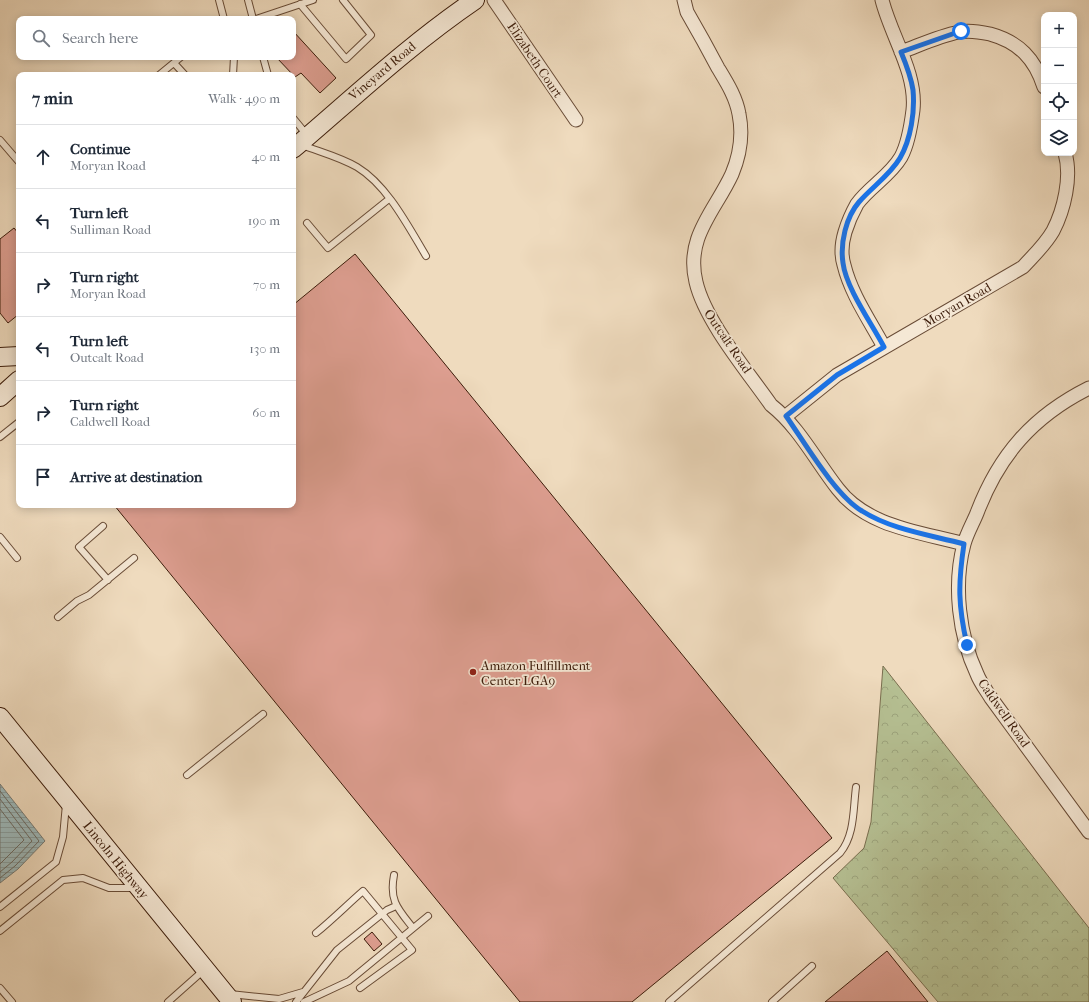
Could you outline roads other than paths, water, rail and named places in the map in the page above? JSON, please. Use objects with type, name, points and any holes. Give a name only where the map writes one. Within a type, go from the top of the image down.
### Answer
[{"type":"main road","name":"Vineyard Road","points":[[300,143],[418,40],[475,0]]},
{"type":"main road","points":[[0,357],[16,356]]},
{"type":"main road","points":[[0,397],[16,383]]},
{"type":"main road","name":"Lincoln Highway","points":[[0,717],[229,998]]},
{"type":"street","name":"Elizabeth Court","points":[[494,0],[576,120]]},
{"type":"street","name":"Outcalt Road","points":[[684,0],[687,12],[734,97],[739,114],[741,132],[739,151],[732,173],[699,233],[693,256],[696,282],[704,307],[771,405],[786,416],[839,490],[861,511],[884,522],[964,544]]},
{"type":"street","points":[[882,0],[888,21],[909,72],[913,90],[913,109],[907,140],[900,158],[887,175],[858,203],[850,218],[842,249],[843,264],[850,284],[884,347]]},
{"type":"street","points":[[901,52],[961,31],[982,32],[1002,38],[1020,47],[1034,65],[1043,84]]},
{"type":"street","name":"Moryan Road","points":[[786,416],[837,375],[1023,267],[1038,251],[1052,232],[1062,210],[1066,187],[1067,161],[1066,156]]},
{"type":"street","name":"Caldwell Road","points":[[1089,388],[1072,397],[1041,419],[1018,441],[999,465],[964,544],[960,576],[961,617],[967,645],[977,674],[991,698],[1089,832]]},
{"type":"lane","points":[[219,0],[223,16]]},
{"type":"lane","points":[[248,0],[252,16]]},
{"type":"lane","points":[[265,16],[313,0]]},
{"type":"lane","points":[[300,4],[346,59],[371,35],[343,0]]},
{"type":"lane","points":[[163,72],[178,60]]},
{"type":"lane","points":[[233,72],[234,60]]},
{"type":"lane","points":[[264,60],[267,72]]},
{"type":"lane","points":[[174,63],[182,72]]},
{"type":"lane","points":[[296,129],[300,143],[358,168],[373,180],[404,218],[426,256]]},
{"type":"lane","points":[[0,140],[16,159]]},
{"type":"lane","points":[[307,223],[328,248],[389,198]]},
{"type":"lane","points":[[0,437],[16,424]]},
{"type":"lane","points":[[103,526],[79,547],[108,580]]},
{"type":"lane","points":[[0,537],[17,558]]},
{"type":"lane","points":[[58,617],[108,580],[134,558]]},
{"type":"lane","points":[[187,775],[263,714]]},
{"type":"lane","points":[[669,1002],[840,853],[847,843],[851,831],[856,787]]},
{"type":"lane","points":[[0,907],[56,862],[63,837],[66,798]]},
{"type":"lane","points":[[394,875],[392,893],[396,906],[413,928]]},
{"type":"lane","points":[[0,932],[62,880],[83,878],[109,888],[140,888]]},
{"type":"lane","points":[[316,933],[363,891],[412,950],[360,988]]},
{"type":"lane","points":[[296,1002],[338,950],[382,914],[396,906]]},
{"type":"lane","points":[[304,1002],[348,981],[428,916]]},
{"type":"lane","points":[[772,1002],[812,966]]},
{"type":"lane","points":[[168,1002],[206,969]]},
{"type":"lane","points":[[0,988],[12,1002]]},
{"type":"lane","points":[[229,998],[271,1000],[285,999],[304,991]]},
{"type":"water","points":[[0,784],[45,841],[18,869],[0,883]]},
{"type":"place","name":"Amazon Fulfillment Center LGA9","points":[[473,672]]}]
